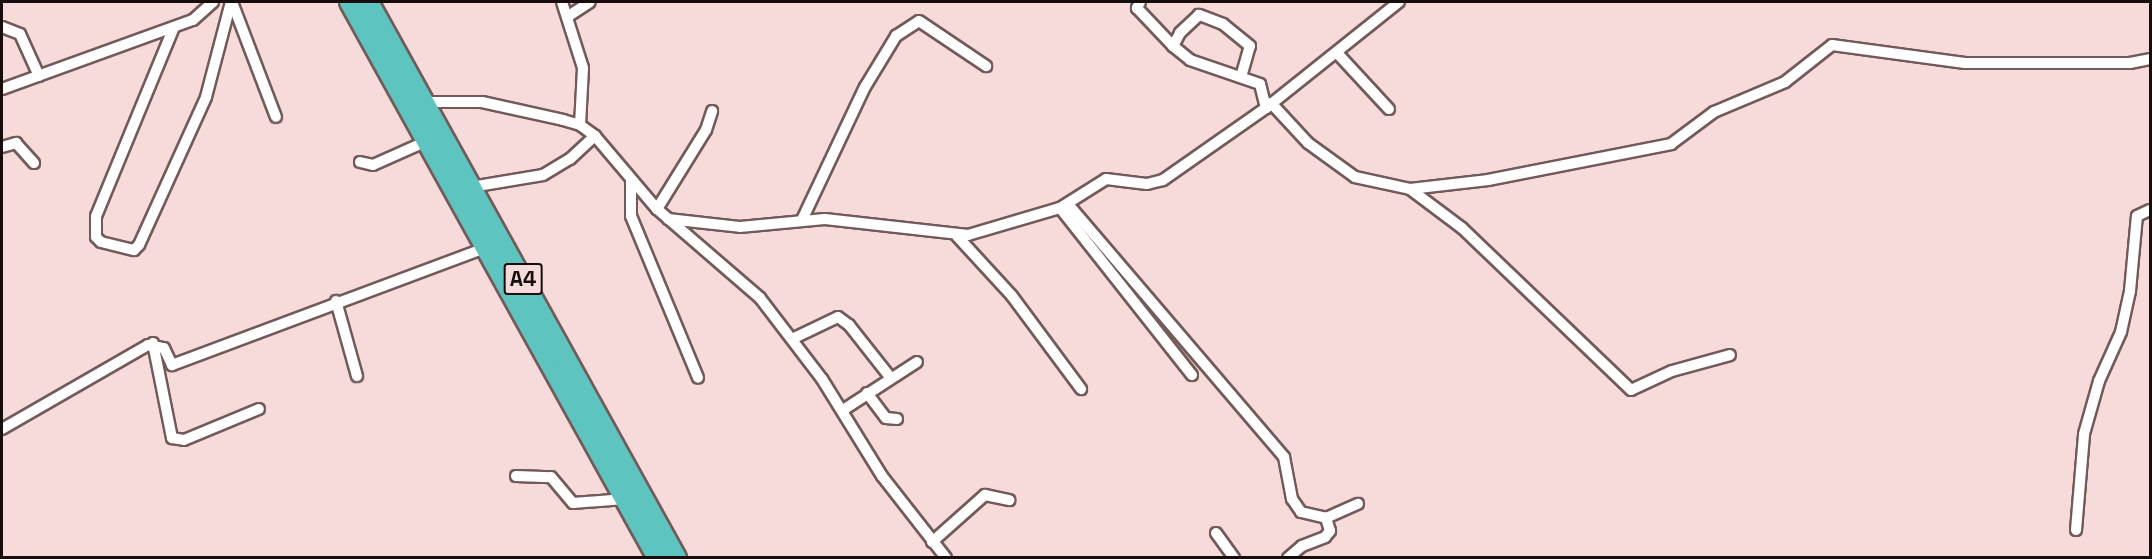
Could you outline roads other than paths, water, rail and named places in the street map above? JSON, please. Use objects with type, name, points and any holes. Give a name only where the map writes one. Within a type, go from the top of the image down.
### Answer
[{"type":"highway","name":"A4","points":[[350,2],[658,558]]},
{"type":"highway","name":"A4","points":[[368,2],[676,558]]},
{"type":"street","points":[[2,89],[174,27],[201,14],[213,2]]},
{"type":"street","points":[[174,27],[96,216],[96,237],[101,242],[134,250],[139,245],[206,97],[232,2]]},
{"type":"street","points":[[232,2],[276,117]]},
{"type":"street","points":[[562,2],[584,68],[580,125]]},
{"type":"street","points":[[567,17],[590,2]]},
{"type":"street","points":[[1140,2],[1137,8],[1173,46],[1190,60],[1260,84],[1269,106],[1308,143],[1355,177],[1410,189],[1488,180],[1671,144],[1714,112],[1785,82],[1832,45],[1965,63],[2130,63],[2151,59]]},
{"type":"street","points":[[668,219],[740,227],[825,219],[957,236],[990,231],[1064,206],[1106,179],[1147,184],[1163,180],[1269,106],[1338,54],[1399,2]]},
{"type":"street","points":[[1173,46],[1180,33],[1199,15],[1223,24],[1250,46],[1241,77]]},
{"type":"street","points":[[802,220],[866,87],[896,36],[919,21],[986,66]]},
{"type":"street","points":[[2,27],[20,34],[39,76]]},
{"type":"street","points":[[1338,54],[1389,110]]},
{"type":"street","points":[[423,102],[482,102],[580,125],[595,136],[657,209],[760,298],[843,410],[882,476],[946,558]]},
{"type":"street","points":[[657,209],[706,130],[712,111]]},
{"type":"street","points":[[471,187],[543,175],[570,159],[595,136]]},
{"type":"street","points":[[360,162],[374,165],[427,141]]},
{"type":"street","points":[[2,147],[16,143],[34,163]]},
{"type":"street","points":[[631,180],[631,216],[698,378]]},
{"type":"street","points":[[1410,189],[1462,228],[1631,390],[1672,371],[1730,355]]},
{"type":"street","points":[[1064,206],[1192,375]]},
{"type":"street","points":[[1064,206],[1284,457],[1292,499],[1301,512],[1326,518],[1358,504]]},
{"type":"street","points":[[2076,530],[2084,434],[2099,381],[2121,332],[2130,291],[2137,216],[2151,210]]},
{"type":"street","points":[[957,236],[1012,296],[1081,389]]},
{"type":"street","points":[[153,343],[164,348],[171,365],[336,301],[487,247]]},
{"type":"street","points":[[336,301],[357,376]]},
{"type":"street","points":[[792,339],[837,317],[849,325],[890,377]]},
{"type":"street","points":[[153,343],[171,438],[184,440],[259,409]]},
{"type":"street","points":[[2,429],[153,343]]},
{"type":"street","points":[[843,410],[890,377],[917,362]]},
{"type":"street","points":[[867,393],[886,418],[897,419]]},
{"type":"street","points":[[516,476],[551,477],[573,503],[625,499]]},
{"type":"street","points":[[932,542],[985,495],[1009,500]]},
{"type":"street","points":[[1288,558],[1302,546],[1325,537],[1330,531],[1326,518]]},
{"type":"street","points":[[1216,534],[1234,558]]}]
